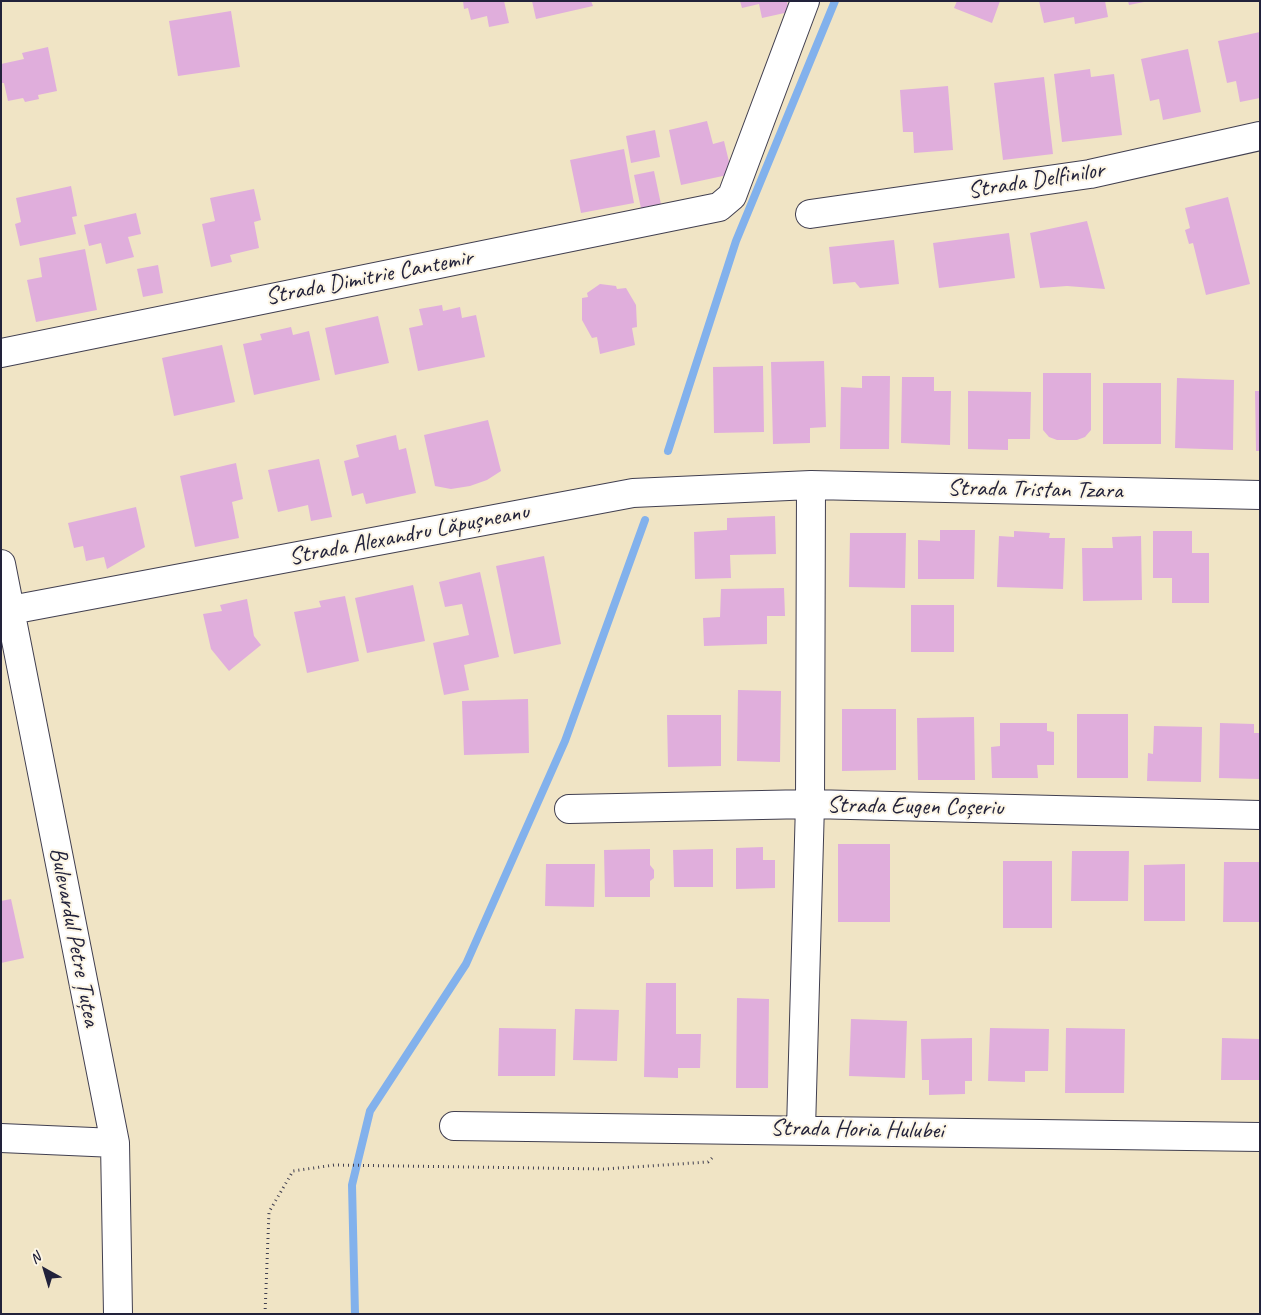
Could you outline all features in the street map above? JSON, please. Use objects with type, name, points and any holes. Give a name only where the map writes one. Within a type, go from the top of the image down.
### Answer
[{"type":"street","name":"Strada Dimitrie Cantemir","points":[[1,353],[719,207],[732,196],[805,1]]},
{"type":"street","name":"Strada Delfinilor","points":[[810,214],[1090,174],[1260,136]]},
{"type":"street","name":"Strada Alexandru Lăpușneanu","points":[[11,610],[633,493],[811,485]]},
{"type":"street","name":"Strada Tristan Tzara","points":[[811,485],[1260,495]]},
{"type":"street","points":[[801,1129],[810,804],[811,485]]},
{"type":"street","name":"Bulevardul Petre Țuțea","points":[[1,564],[115,1142],[118,1314]]},
{"type":"street","name":"Strada Eugen Coșeriu","points":[[570,809],[810,804],[1260,815]]},
{"type":"street","name":"Strada Horia Hulubei","points":[[454,1126],[1260,1136]]},
{"type":"street","points":[[1,1138],[115,1142]]},
{"type":"path","points":[[265,1314],[269,1212],[293,1171],[346,1165],[604,1169],[708,1162],[732,1129]]},
{"type":"building","points":[[463,1],[504,1],[509,23],[489,27],[487,16],[471,20],[468,8],[464,9]]},
{"type":"building","points":[[532,1],[591,1],[593,6],[536,19]]},
{"type":"building","points":[[740,1],[787,1],[789,12],[762,18],[759,4],[742,8]]},
{"type":"building","points":[[957,1],[1000,1],[992,23],[954,8]]},
{"type":"building","points":[[1039,1],[1105,1],[1108,17],[1075,24],[1074,17],[1044,23]]},
{"type":"building","points":[[1128,1],[1144,1],[1144,2],[1129,5]]},
{"type":"building","points":[[231,11],[240,67],[178,76],[169,21]]},
{"type":"building","points":[[1260,32],[1260,98],[1240,102],[1236,81],[1227,83],[1218,41]]},
{"type":"building","points":[[48,47],[57,91],[38,95],[39,99],[25,102],[23,98],[8,101],[4,83],[1,83],[1,64],[24,59],[22,53]]},
{"type":"building","points":[[1188,49],[1201,112],[1163,120],[1159,99],[1150,101],[1141,59]]},
{"type":"building","points":[[1090,69],[1091,77],[1114,74],[1122,135],[1062,142],[1054,74]]},
{"type":"building","points":[[1044,77],[1053,154],[1003,160],[994,83]]},
{"type":"building","points":[[948,86],[953,150],[914,153],[913,132],[903,132],[900,90]]},
{"type":"building","points":[[707,121],[713,144],[724,141],[732,174],[681,185],[669,130]]},
{"type":"building","points":[[655,130],[660,157],[631,163],[626,136]]},
{"type":"building","points":[[624,149],[634,203],[581,213],[570,160]]},
{"type":"building","points":[[654,171],[662,209],[642,213],[634,175]]},
{"type":"building","points":[[71,186],[77,216],[72,217],[76,234],[20,246],[15,224],[21,222],[16,198]]},
{"type":"building","points":[[254,189],[261,220],[254,222],[259,248],[230,255],[232,262],[211,267],[202,224],[215,221],[210,198]]},
{"type":"building","points":[[1228,197],[1250,284],[1206,295],[1193,243],[1189,244],[1185,230],[1190,228],[1185,208]]},
{"type":"building","points":[[136,213],[141,234],[128,237],[134,257],[106,264],[101,243],[89,246],[84,225]]},
{"type":"building","points":[[1087,221],[1105,289],[1067,286],[1040,288],[1030,233]]},
{"type":"building","points":[[1009,233],[1015,278],[939,288],[933,243]]},
{"type":"building","points":[[894,240],[899,284],[860,288],[855,282],[833,284],[829,247]]},
{"type":"building","points":[[85,249],[97,310],[36,322],[27,280],[42,277],[39,258]]},
{"type":"building","points":[[158,265],[163,293],[143,297],[137,269]]},
{"type":"building","points":[[600,284],[616,286],[617,289],[626,288],[636,305],[637,327],[632,328],[635,345],[600,354],[597,337],[592,338],[582,320],[582,298],[588,297],[587,293]]},
{"type":"building","points":[[442,305],[443,311],[460,307],[462,318],[476,315],[485,357],[418,371],[409,328],[423,325],[419,309]]},
{"type":"building","points":[[378,316],[389,363],[335,375],[325,328]]},
{"type":"building","points":[[291,327],[293,335],[309,331],[320,380],[254,395],[243,344],[262,340],[260,334]]},
{"type":"building","points":[[222,345],[235,402],[174,416],[162,358]]},
{"type":"building","points":[[824,361],[826,427],[810,428],[810,443],[773,444],[771,362]]},
{"type":"building","points":[[763,366],[764,432],[714,433],[713,367]]},
{"type":"building","points":[[1043,373],[1091,373],[1091,430],[1085,437],[1077,440],[1057,440],[1049,437],[1043,430]]},
{"type":"building","points":[[862,376],[890,376],[889,449],[840,449],[841,387],[862,388]]},
{"type":"building","points":[[902,377],[934,377],[934,391],[951,391],[950,445],[901,443]]},
{"type":"building","points":[[1177,378],[1234,380],[1233,450],[1175,448]]},
{"type":"building","points":[[1103,383],[1161,383],[1161,444],[1103,444]]},
{"type":"building","points":[[968,391],[1031,392],[1030,439],[1008,439],[1008,450],[968,449]]},
{"type":"building","points":[[1255,391],[1260,391],[1260,451],[1256,451]]},
{"type":"building","points":[[488,420],[501,471],[487,480],[470,486],[451,489],[435,486],[424,435]]},
{"type":"building","points":[[396,435],[399,450],[406,448],[416,493],[366,504],[363,493],[352,496],[344,461],[359,457],[356,445]]},
{"type":"building","points":[[319,459],[332,517],[311,521],[308,505],[278,512],[268,470]]},
{"type":"building","points":[[236,463],[243,499],[232,502],[239,538],[195,547],[180,476]]},
{"type":"building","points":[[136,507],[145,547],[107,569],[104,557],[86,561],[83,546],[74,548],[68,523]]},
{"type":"building","points":[[775,516],[776,554],[730,555],[731,578],[695,579],[694,532],[727,530],[727,518]]},
{"type":"building","points":[[940,530],[975,530],[974,579],[918,579],[918,540],[940,541]]},
{"type":"building","points":[[1014,531],[1050,533],[1049,538],[1065,538],[1063,589],[997,587],[999,536],[1014,537]]},
{"type":"building","points":[[1153,531],[1192,531],[1192,553],[1209,553],[1209,603],[1172,603],[1172,578],[1153,578]]},
{"type":"building","points":[[850,533],[906,533],[905,588],[849,587]]},
{"type":"building","points":[[1141,536],[1142,600],[1083,601],[1082,548],[1113,548],[1112,537]]},
{"type":"building","points":[[544,556],[561,644],[514,654],[496,566]]},
{"type":"building","points":[[480,572],[499,657],[464,665],[469,690],[444,695],[433,643],[469,635],[462,604],[445,607],[439,582]]},
{"type":"building","points":[[413,585],[425,641],[367,653],[355,598]]},
{"type":"building","points":[[784,588],[785,616],[767,616],[767,644],[704,646],[703,618],[720,617],[721,589]]},
{"type":"building","points":[[345,596],[359,661],[307,673],[294,612],[321,607],[319,601]]},
{"type":"building","points":[[247,599],[254,636],[261,645],[229,671],[211,649],[203,614],[222,611],[220,605]]},
{"type":"building","points":[[911,605],[954,605],[954,652],[911,652]]},
{"type":"building","points":[[738,690],[781,691],[780,762],[737,761]]},
{"type":"building","points":[[528,699],[529,753],[464,755],[462,701]]},
{"type":"building","points":[[842,709],[896,709],[896,770],[842,771]]},
{"type":"building","points":[[1077,714],[1128,714],[1128,778],[1077,778]]},
{"type":"building","points":[[667,715],[721,715],[721,766],[668,767]]},
{"type":"building","points":[[974,717],[975,780],[918,780],[917,718]]},
{"type":"building","points":[[1000,723],[1047,723],[1047,731],[1054,732],[1054,765],[1037,765],[1038,778],[992,778],[991,747],[1000,746]]},
{"type":"building","points":[[1220,723],[1254,724],[1254,733],[1260,733],[1260,779],[1219,778]]},
{"type":"building","points":[[1154,726],[1202,727],[1201,782],[1147,781],[1148,753],[1153,754]]},
{"type":"building","points":[[838,844],[890,844],[890,922],[838,922]]},
{"type":"building","points":[[763,847],[763,860],[775,860],[775,888],[736,889],[736,848]]},
{"type":"building","points":[[650,849],[650,865],[654,870],[654,878],[650,881],[650,897],[605,897],[604,850]]},
{"type":"building","points":[[713,849],[713,887],[674,887],[673,850]]},
{"type":"building","points":[[1072,851],[1129,851],[1128,901],[1071,901]]},
{"type":"building","points":[[1003,861],[1052,861],[1052,928],[1003,928]]},
{"type":"building","points":[[1224,862],[1260,862],[1260,922],[1223,922]]},
{"type":"building","points":[[546,864],[595,864],[594,907],[545,906]]},
{"type":"building","points":[[1185,864],[1185,921],[1144,921],[1144,865]]},
{"type":"building","points":[[11,899],[24,958],[1,963],[1,901]]},
{"type":"building","points":[[646,983],[676,983],[676,1034],[701,1034],[700,1068],[678,1068],[678,1078],[644,1077]]},
{"type":"building","points":[[737,998],[769,999],[768,1088],[736,1088]]},
{"type":"building","points":[[575,1009],[619,1010],[617,1061],[573,1060]]},
{"type":"building","points":[[851,1019],[907,1021],[905,1078],[849,1076]]},
{"type":"building","points":[[499,1028],[556,1029],[555,1076],[498,1076]]},
{"type":"building","points":[[990,1028],[1049,1029],[1048,1071],[1025,1071],[1025,1082],[988,1081]]},
{"type":"building","points":[[1066,1028],[1125,1029],[1124,1093],[1065,1093]]},
{"type":"building","points":[[972,1038],[972,1081],[965,1081],[965,1094],[929,1095],[929,1080],[922,1080],[921,1039]]},
{"type":"building","points":[[1222,1038],[1260,1039],[1260,1080],[1221,1080]]},
{"type":"waterway","points":[[668,451],[736,241],[835,1]]},
{"type":"waterway","points":[[355,1314],[352,1185],[370,1111],[466,964],[565,741],[645,520]]}]
